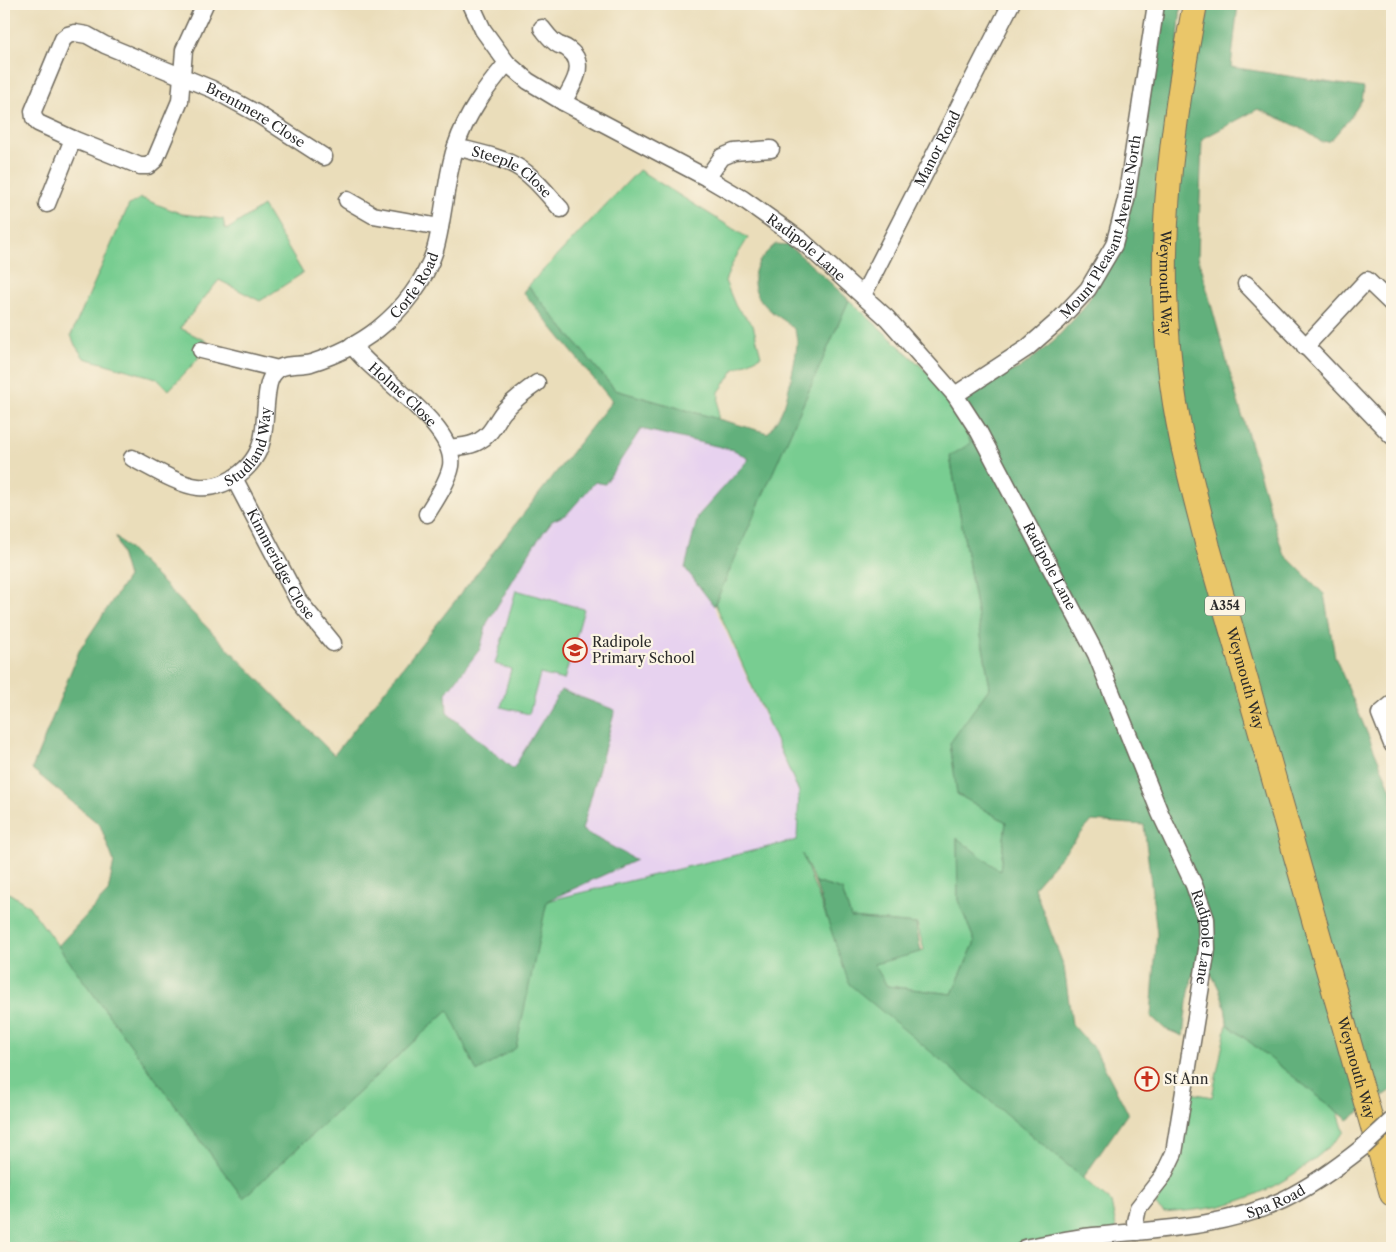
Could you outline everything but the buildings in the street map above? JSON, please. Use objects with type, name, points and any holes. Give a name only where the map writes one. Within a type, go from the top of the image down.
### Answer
[{"type":"highway","name":"Weymouth Way","points":[[1195,4],[1172,143],[1168,184],[1165,271],[1167,337],[1175,400],[1187,466],[1208,547],[1392,1194]]},
{"type":"street","points":[[47,204],[73,139],[140,166],[148,166],[155,160],[180,101],[184,50],[205,4]]},
{"type":"street","name":"Radipole Lane","points":[[471,4],[483,30],[508,63],[528,81],[743,199],[802,241],[862,294],[911,344],[955,395],[979,432],[1096,654],[1160,813],[1194,885],[1206,919],[1207,950],[1174,1152],[1163,1176],[1138,1208],[1135,1222],[1137,1232]]},
{"type":"street","name":"Manor Road","points":[[862,294],[1011,4]]},
{"type":"street","name":"Mount Pleasant Avenue North","points":[[955,395],[1027,348],[1058,322],[1088,289],[1114,244],[1126,200],[1156,4]]},
{"type":"street","points":[[542,28],[552,40],[570,50],[578,62],[578,71],[564,102]]},
{"type":"street","name":"Brentmere Close","points":[[73,139],[38,123],[34,118],[33,111],[63,39],[75,33],[88,35],[105,45],[232,99],[324,156]]},
{"type":"street","name":"Corfe Road","points":[[201,350],[278,369],[289,365],[310,363],[352,345],[378,329],[412,294],[426,272],[435,250],[456,147],[467,120],[482,96],[508,63]]},
{"type":"street","name":"Steeple Close","points":[[456,147],[516,166],[538,183],[561,209]]},
{"type":"street","points":[[707,178],[722,157],[734,152],[770,149]]},
{"type":"street","points":[[347,200],[373,215],[440,227]]},
{"type":"street","points":[[1305,347],[1366,280],[1392,304]]},
{"type":"street","points":[[1246,284],[1392,436]]},
{"type":"street","name":"Holme Close","points":[[352,345],[374,369],[425,414],[449,448]]},
{"type":"street","name":"Studland Way","points":[[132,458],[189,485],[199,487],[220,485],[234,478],[245,470],[260,448],[270,379],[278,369]]},
{"type":"street","points":[[427,514],[440,494],[451,466],[449,448],[466,446],[483,439],[494,428],[502,413],[514,400],[537,384]]},
{"type":"street","name":"Kimmeridge Close","points":[[234,478],[298,600],[333,643]]},
{"type":"street","points":[[1392,704],[1380,714],[1392,744]]},
{"type":"street","name":"Spa Road","points":[[1137,1232],[1189,1227],[1274,1204],[1308,1188],[1363,1147],[1392,1120]]},
{"type":"street","points":[[1025,1248],[1091,1236],[1137,1232]]},
{"type":"shaded area","name":"Radipole Primary School","points":[[612,401],[782,451],[714,606],[799,792],[797,840],[547,901],[382,694]]},
{"type":"green space","points":[[1160,4],[1181,4],[1177,54],[1198,55],[1210,4],[1238,4],[1231,67],[1364,88],[1362,100],[1350,118],[1330,141],[1321,142],[1299,127],[1258,109],[1202,139],[1198,257],[1236,395],[1283,553],[1324,594],[1335,657],[1392,792],[1392,1090],[1348,1120],[1227,1024],[1222,998],[1211,974],[1193,973],[1183,1036],[1165,1029],[1151,1016],[1157,934],[1144,825],[1092,821],[1034,887],[1064,967],[1072,1024],[1096,1051],[1128,1113],[1083,1178],[849,984],[815,882],[842,890],[851,918],[916,924],[921,952],[874,964],[887,986],[952,994],[975,942],[958,900],[957,838],[1000,871],[1006,822],[957,794],[950,743],[990,687],[950,456],[971,443],[955,395],[1020,368],[1052,343],[1083,309],[1121,247]]},
{"type":"green space","points":[[639,170],[748,238],[733,262],[725,281],[736,307],[753,325],[761,356],[735,369],[719,392],[718,419],[615,390],[528,286]]},
{"type":"green space","points":[[141,198],[182,214],[223,219],[225,228],[228,229],[263,206],[303,273],[260,301],[219,280],[180,328],[206,341],[197,360],[169,390],[156,378],[84,358],[71,335],[129,205]]},
{"type":"green space","points":[[776,244],[788,245],[849,300],[714,606],[685,568],[698,516],[749,459],[734,450],[641,429],[605,484],[595,482],[567,514],[552,521],[534,545],[487,623],[480,649],[446,693],[447,713],[513,769],[561,690],[615,710],[582,830],[636,860],[547,901],[516,1048],[477,1072],[448,1010],[243,1198],[58,946],[108,892],[114,862],[100,825],[32,769],[79,651],[128,577],[116,536],[334,755],[612,401],[523,292],[528,286],[615,390],[768,433],[784,406],[796,356],[797,342],[793,328],[763,303],[754,285],[756,268],[767,252]]},
{"type":"green space","points":[[849,300],[921,366],[952,398],[971,444],[950,457],[990,687],[950,744],[958,794],[1006,822],[1000,872],[957,839],[958,900],[975,942],[952,994],[887,986],[873,964],[924,950],[917,924],[851,918],[842,890],[815,882],[802,854],[851,981],[1111,1202],[1120,1248],[4,1248],[4,890],[28,905],[243,1198],[448,1010],[515,1048],[547,901],[797,840],[799,792],[715,603]]},
{"type":"green space","points":[[516,590],[584,609],[564,680],[540,674],[529,714],[501,707],[511,669],[495,664]]},
{"type":"green space","points":[[1227,1024],[1338,1112],[1344,1132],[1303,1168],[1272,1187],[1239,1201],[1221,1206],[1164,1213],[1155,1205],[1169,1185],[1179,1160],[1191,1093],[1212,1097]]},
{"type":"place","name":"Radipole Primary School","points":[[575,650]]},
{"type":"place","name":"St Ann","points":[[1147,1079]]}]
